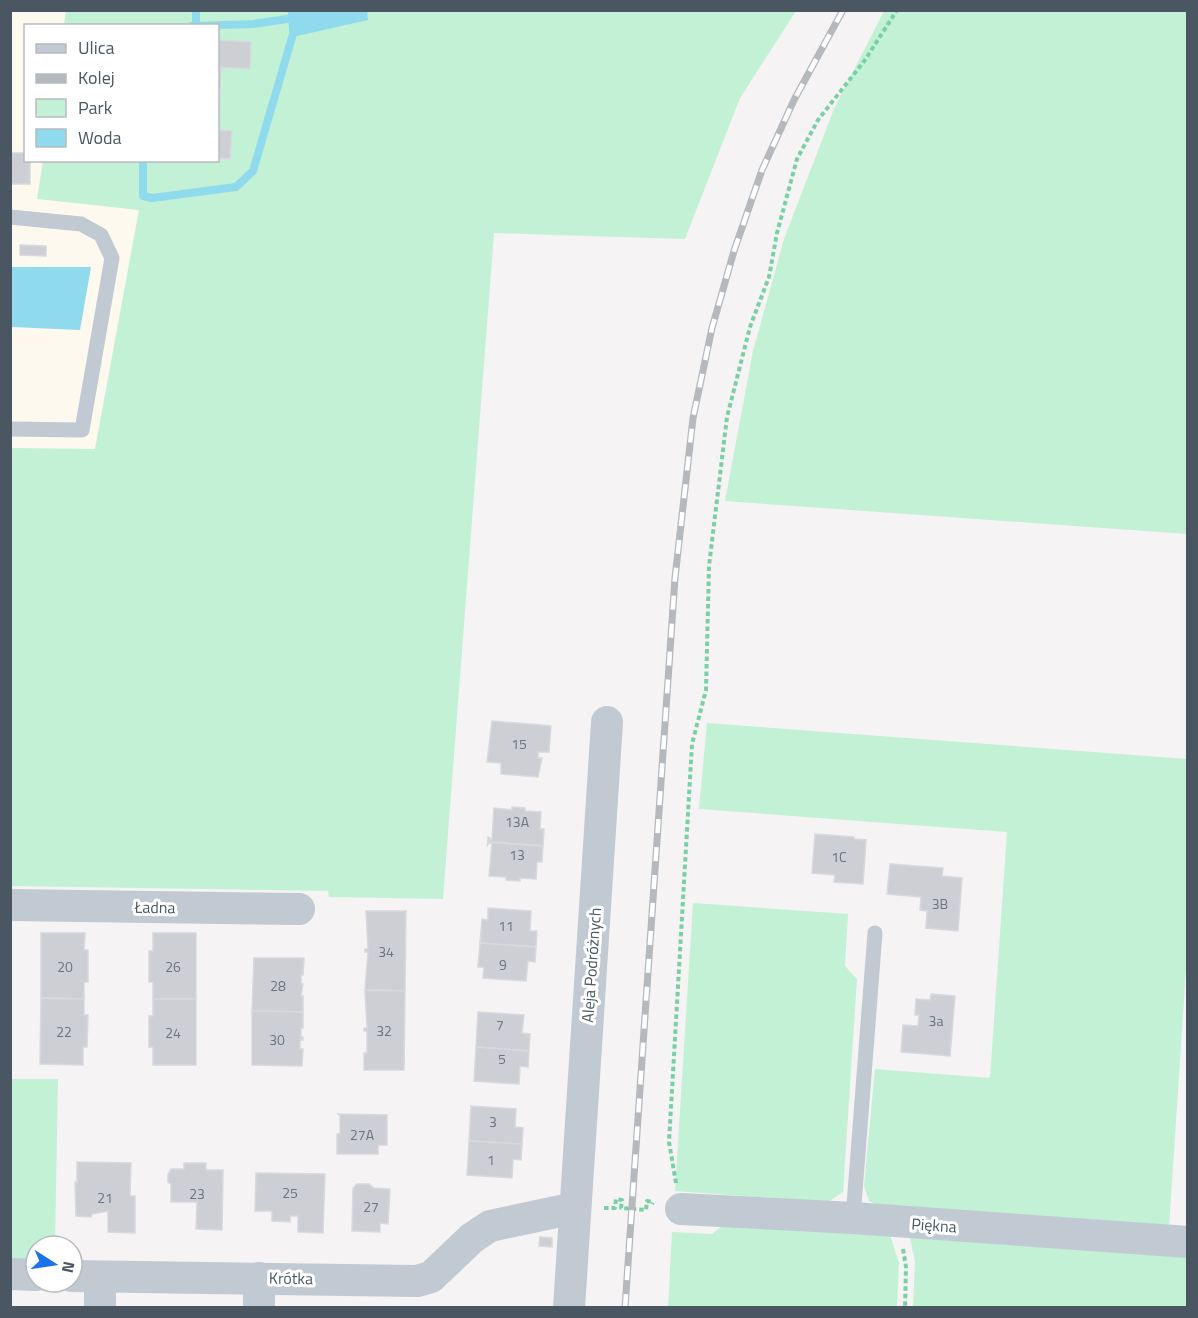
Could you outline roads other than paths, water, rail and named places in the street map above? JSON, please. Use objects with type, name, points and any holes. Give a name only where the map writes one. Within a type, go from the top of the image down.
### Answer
[{"type":"street","name":"Aleja Podróżnych","points":[[569,1308],[607,722]]},
{"type":"street","name":"Ładna","points":[[10,905],[299,909]]},
{"type":"street","name":"Krótka","points":[[86,1276],[259,1293],[417,1281],[431,1277],[472,1238],[490,1226],[575,1208]]},
{"type":"street","name":"Piękna","points":[[681,1209],[854,1218],[1188,1242]]},
{"type":"street","points":[[86,1276],[100,1308]]},
{"type":"lane","points":[[10,216],[81,224],[101,235],[112,258],[82,430],[10,429]]},
{"type":"lane","points":[[854,1218],[874,933]]},
{"type":"water","points":[[367,10],[368,20],[297,36],[289,32],[288,11]]},
{"type":"water","points":[[11,267],[91,267],[80,330],[11,327]]},
{"type":"waterway","points":[[196,10],[196,24]]},
{"type":"waterway","points":[[219,25],[253,24],[287,19]]},
{"type":"waterway","points":[[143,162],[143,196],[152,198],[236,187],[253,171],[293,34]]},
{"type":"railway","points":[[625,1308],[675,578],[693,418],[712,328],[734,251],[762,170],[794,100],[843,10]]}]
